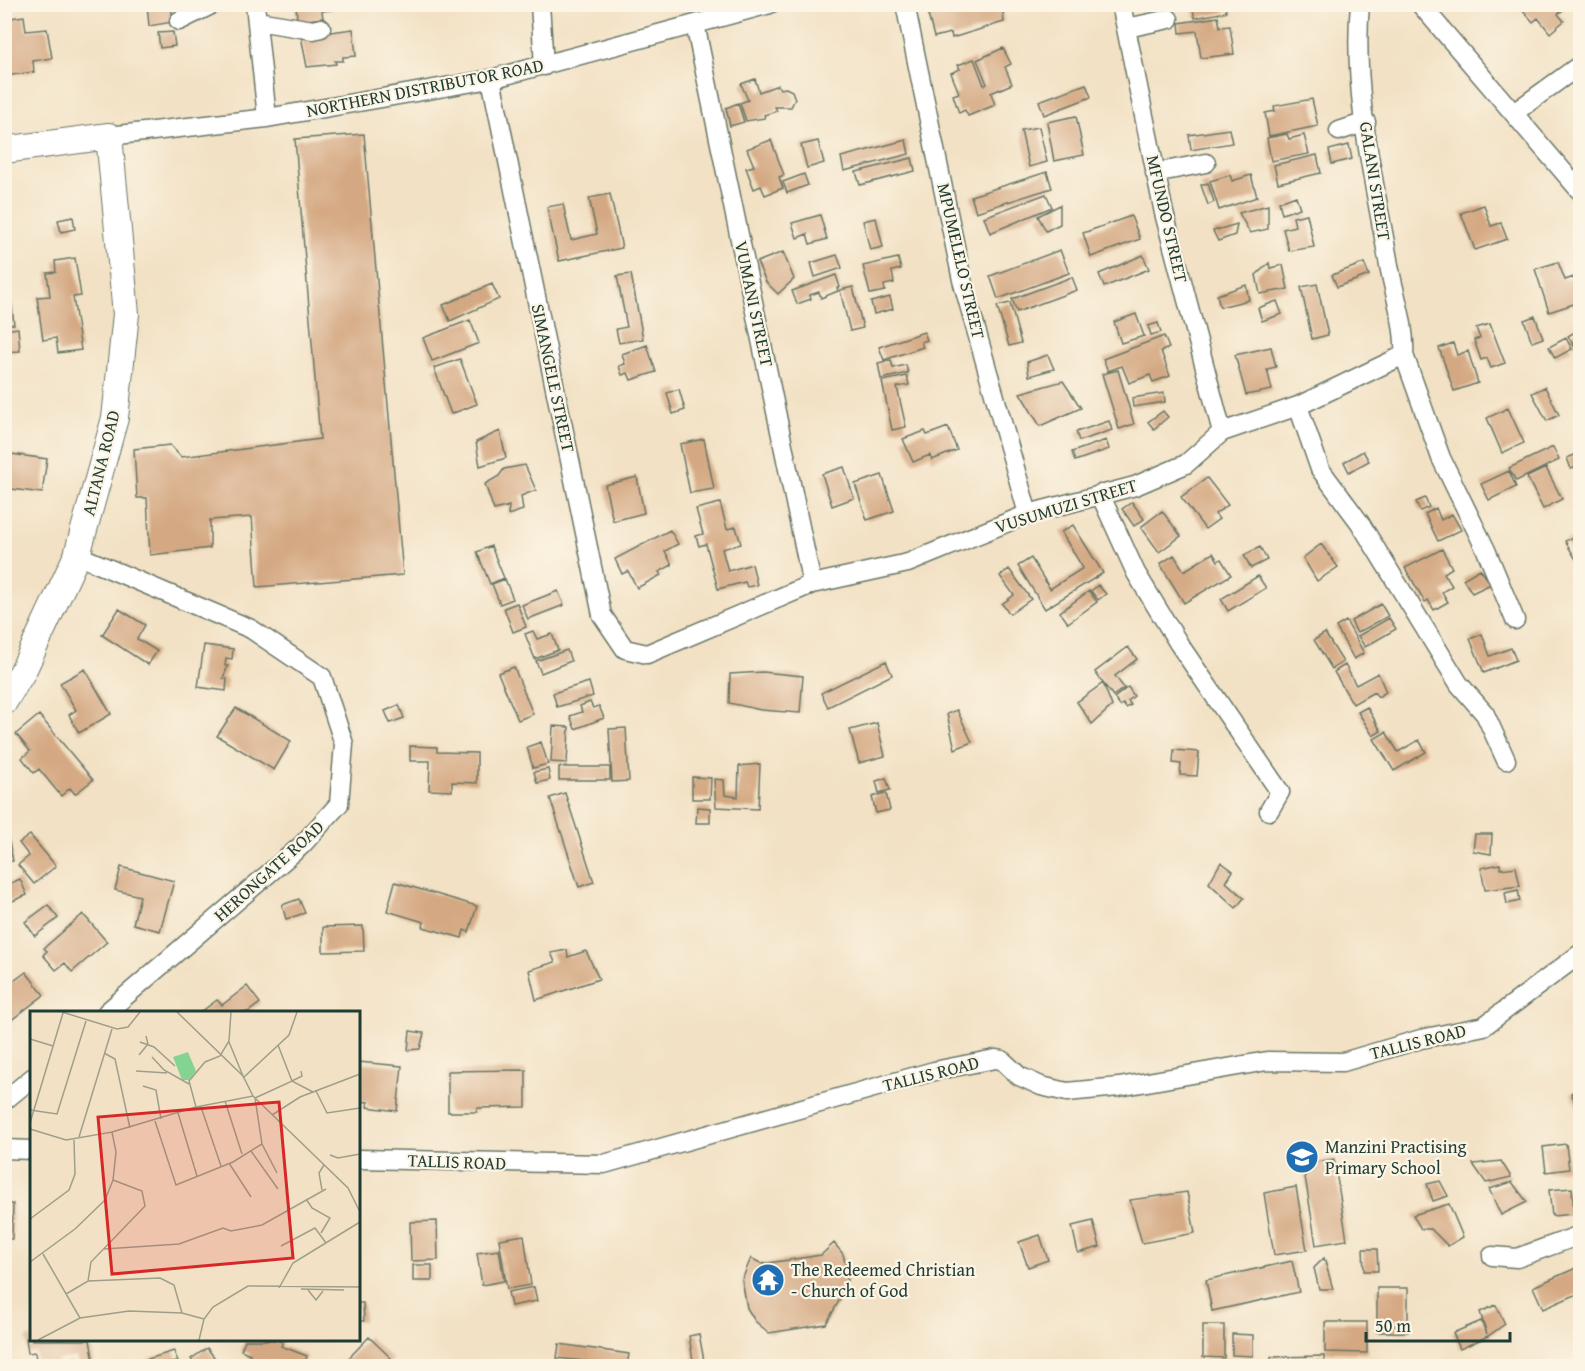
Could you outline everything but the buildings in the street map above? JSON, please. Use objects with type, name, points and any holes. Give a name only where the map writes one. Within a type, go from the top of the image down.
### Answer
[{"type":"main road","points":[[4,150],[109,136]]},
{"type":"main road","name":"ALTANA ROAD","points":[[4,702],[23,671],[77,555],[115,418],[126,314],[109,136]]},
{"type":"street","points":[[179,21],[213,4]]},
{"type":"street","points":[[540,4],[544,66]]},
{"type":"street","name":"NORTHERN DISTRIBUTOR ROAD","points":[[109,136],[267,118],[491,79],[770,4]]},
{"type":"street","name":"MPUMELELO STREET","points":[[905,4],[962,280],[1028,514]]},
{"type":"street","name":"MFUNDO STREET","points":[[1121,4],[1155,173],[1222,432]]},
{"type":"street","name":"GALANI STREET","points":[[1360,4],[1356,45],[1390,270],[1405,339],[1404,355],[1442,458],[1486,550],[1515,620]]},
{"type":"street","points":[[1420,4],[1581,191]]},
{"type":"street","points":[[267,118],[256,13],[313,30],[321,28]]},
{"type":"street","points":[[1127,28],[1169,19]]},
{"type":"street","name":"VUMANI STREET","points":[[695,24],[812,584]]},
{"type":"street","points":[[1515,112],[1581,66]]},
{"type":"street","name":"SIMANGELE STREET","points":[[491,79],[602,615],[626,649],[647,654]]},
{"type":"street","points":[[1339,131],[1366,122]]},
{"type":"street","points":[[1155,173],[1206,162]]},
{"type":"street","name":"VUSUMUZI STREET","points":[[647,654],[812,584],[908,563],[1028,514],[1135,486],[1186,464],[1222,432],[1298,406],[1404,355]]},
{"type":"street","points":[[1298,406],[1320,469],[1360,523],[1459,684],[1485,714],[1506,760]]},
{"type":"street","points":[[1100,494],[1142,584],[1179,644],[1280,792],[1269,811]]},
{"type":"street","name":"HERONGATE ROAD","points":[[77,555],[251,629],[322,677],[345,744],[339,804],[302,844],[109,1011]]},
{"type":"street","name":"TALLIS ROAD","points":[[360,1159],[604,1164],[934,1071],[995,1059],[1002,1060],[1019,1076],[1041,1086],[1067,1092],[1119,1087],[1267,1060],[1343,1062],[1421,1039],[1484,1026],[1581,954]]},
{"type":"street","points":[[4,1101],[30,1080]]},
{"type":"street","points":[[4,1149],[30,1150]]},
{"type":"street","points":[[1492,1256],[1517,1258],[1581,1235]]},
{"type":"place","name":"Manzini Practising Primary School","points":[[1302,1157]]},
{"type":"place","name":"The Redeemed Christian - Church of God","points":[[768,1280]]}]
